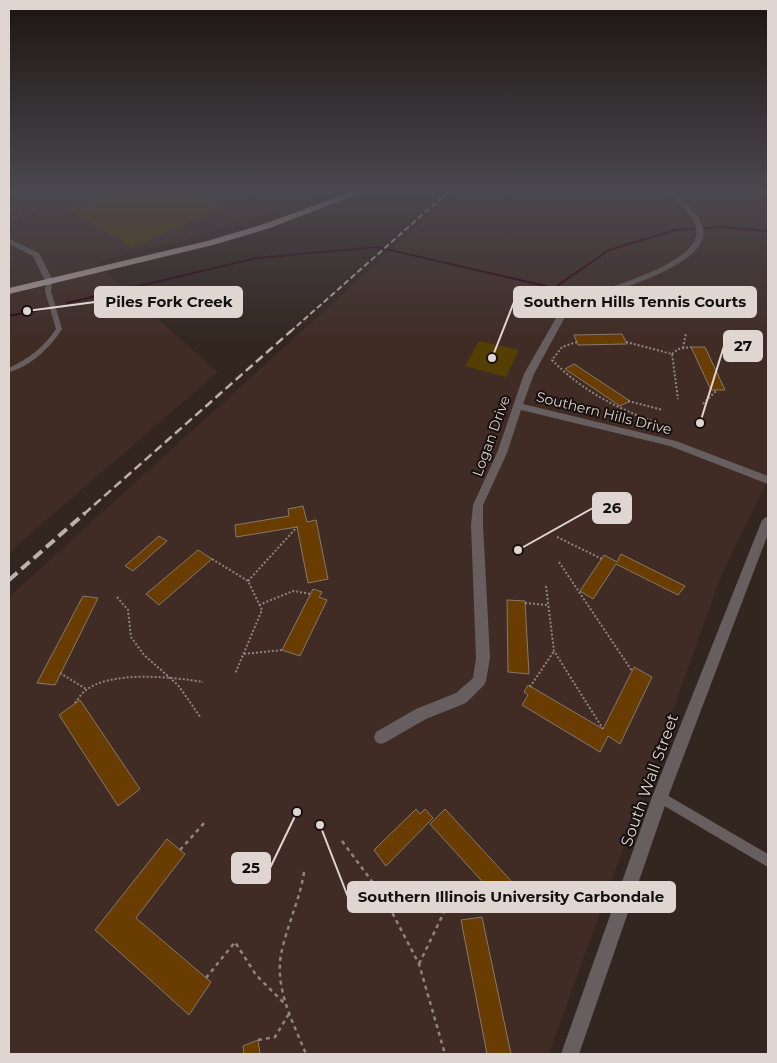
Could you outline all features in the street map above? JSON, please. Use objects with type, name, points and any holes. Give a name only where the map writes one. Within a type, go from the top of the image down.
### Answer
[{"type":"highway","points":[[9,291],[104,270],[215,242]]},
{"type":"street","points":[[9,370],[21,366],[54,339],[59,329],[58,318],[48,291],[49,281],[36,255],[10,242]]},
{"type":"street","name":"Logan Drive","points":[[381,737],[422,714],[461,698],[479,681],[483,658],[476,524],[478,505],[502,453],[529,374],[568,304],[666,269],[686,255],[696,242]]},
{"type":"street","name":"Southern Hills Drive","points":[[517,406],[672,443],[768,480]]},
{"type":"street","name":"South Wall Street","points":[[570,1054],[660,797],[768,520]]},
{"type":"street","points":[[660,797],[768,861]]},
{"type":"path","points":[[683,348],[686,333]]},
{"type":"path","points":[[577,342],[565,344],[555,353],[552,360],[562,371],[626,413],[655,422]]},
{"type":"path","points":[[626,342],[672,354]]},
{"type":"path","points":[[672,354],[678,348],[691,347]]},
{"type":"path","points":[[672,354],[678,398]]},
{"type":"path","points":[[703,404],[717,390]]},
{"type":"path","points":[[628,401],[663,410]]},
{"type":"path","points":[[248,582],[297,526]]},
{"type":"path","points":[[557,537],[602,559]]},
{"type":"path","points":[[212,559],[248,582],[262,610],[235,674]]},
{"type":"path","points":[[559,562],[632,671]]},
{"type":"path","points":[[546,586],[554,651],[603,729]]},
{"type":"path","points":[[259,606],[293,590],[311,594]]},
{"type":"path","points":[[117,597],[128,610],[131,637],[144,655],[178,685],[201,718]]},
{"type":"path","points":[[525,603],[548,605]]},
{"type":"path","points":[[244,654],[282,650]]},
{"type":"path","points":[[530,686],[554,651]]},
{"type":"path","points":[[60,673],[86,689]]},
{"type":"path","points":[[75,703],[86,689],[121,679],[168,676],[204,682]]},
{"type":"path","points":[[180,850],[205,822]]},
{"type":"path","points":[[342,841],[385,899],[419,964],[445,1054]]},
{"type":"path","points":[[304,872],[300,897],[281,952],[281,992],[306,1054]]},
{"type":"path","points":[[385,899],[454,909],[495,895]]},
{"type":"path","points":[[419,964],[446,908]]},
{"type":"path","points":[[206,978],[235,942],[256,975],[287,1005]]},
{"type":"path","points":[[258,1040],[275,1037],[290,1012]]},
{"type":"shaded area","points":[[9,242],[177,242],[97,262],[107,274],[218,372],[9,552]]},
{"type":"shaded area","points":[[123,242],[145,242],[132,247]]},
{"type":"shaded area","points":[[400,242],[768,242],[768,479],[721,576],[549,1054],[9,1054],[9,597]]},
{"type":"shaded area","points":[[479,341],[519,350],[506,377],[465,366]]},
{"type":"building","points":[[622,334],[627,344],[578,345],[574,335]]},
{"type":"building","points":[[691,347],[705,347],[725,390],[711,390]]},
{"type":"building","points":[[574,364],[630,401],[620,406],[565,369]]},
{"type":"building","points":[[303,506],[307,522],[316,520],[328,579],[308,583],[297,527],[236,537],[235,525],[289,516],[288,509]]},
{"type":"building","points":[[159,536],[167,541],[133,571],[125,566]]},
{"type":"building","points":[[198,550],[212,559],[159,605],[146,594]]},
{"type":"building","points":[[621,554],[685,586],[678,595],[616,564],[593,599],[580,591],[604,555],[617,562]]},
{"type":"building","points":[[313,589],[322,592],[319,597],[327,600],[300,656],[282,650]]},
{"type":"building","points":[[83,596],[98,598],[55,685],[37,683]]},
{"type":"building","points":[[507,600],[525,601],[529,674],[508,672]]},
{"type":"building","points":[[634,667],[652,677],[620,744],[608,736],[600,752],[522,705],[528,695],[524,692],[528,685],[603,729]]},
{"type":"building","points":[[80,700],[140,789],[118,806],[59,715]]},
{"type":"building","points":[[416,809],[420,814],[425,809],[433,818],[386,866],[374,850]]},
{"type":"building","points":[[445,809],[514,884],[500,901],[430,824]]},
{"type":"building","points":[[167,839],[185,854],[136,918],[211,982],[189,1015],[95,930]]},
{"type":"building","points":[[482,917],[511,1054],[487,1054],[461,920]]},
{"type":"building","points":[[258,1040],[260,1054],[244,1054],[243,1046]]},
{"type":"waterway","points":[[67,303],[257,258],[377,247],[554,288],[609,250],[637,242]]},
{"type":"waterway","points":[[9,316],[44,309]]},
{"type":"railway","points":[[290,332],[392,242]]},
{"type":"railway","points":[[84,514],[291,331]]},
{"type":"railway","points":[[9,580],[85,513]]},
{"type":"place","name":"Piles Fork Creek","points":[[27,311]]},
{"type":"place","name":"Southern Hills Tennis Courts","points":[[492,358]]},
{"type":"place","name":"27","points":[[700,423]]},
{"type":"place","name":"26","points":[[518,550]]},
{"type":"place","name":"25","points":[[297,812]]},
{"type":"place","name":"Southern Illinois University Carbondale","points":[[320,825]]}]
